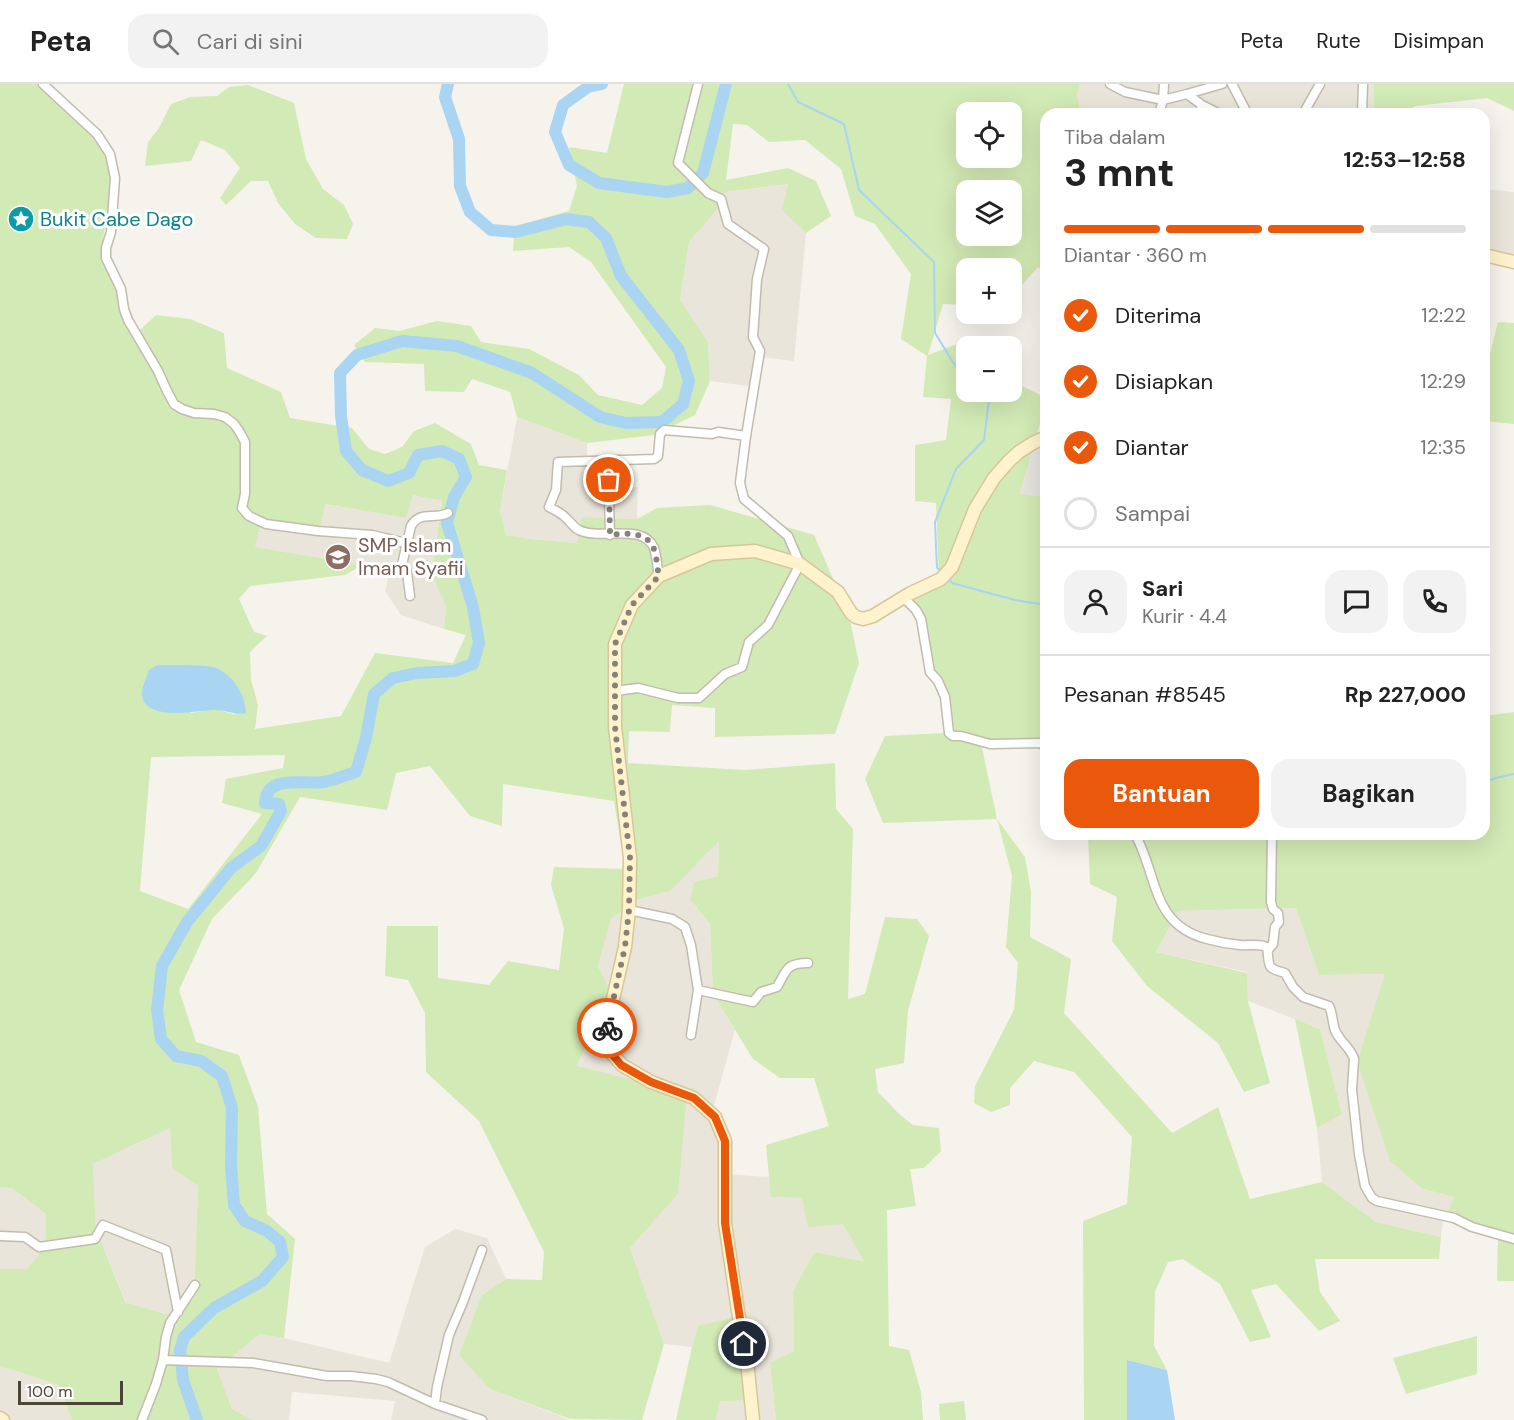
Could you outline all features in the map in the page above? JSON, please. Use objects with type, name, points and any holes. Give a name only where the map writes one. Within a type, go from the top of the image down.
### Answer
[{"type":"street","points":[[44,84],[97,134],[110,154],[115,178],[111,232],[106,248],[106,258],[121,289],[128,320],[158,370],[174,404],[182,409],[225,417],[234,424],[245,442],[245,494],[242,508],[245,513],[266,524],[372,535],[406,543]]},
{"type":"street","points":[[698,84],[678,163],[708,193],[721,199],[728,224],[764,249],[757,279],[753,337],[760,351],[740,483],[744,499],[788,536],[800,564]]},
{"type":"street","points":[[1110,84],[1125,92],[1163,100],[1222,84]]},
{"type":"street","points":[[1161,108],[1164,84]]},
{"type":"street","points":[[1232,84],[1244,108]]},
{"type":"street","points":[[1306,108],[1320,84]]},
{"type":"street","points":[[1362,108],[1363,84]]},
{"type":"street","points":[[1187,94],[1198,108]]},
{"type":"street","points":[[1490,256],[1514,262]]},
{"type":"street","points":[[659,576],[654,548],[644,537],[631,533],[589,534],[578,530],[563,515],[549,507],[556,490],[558,462],[654,459],[658,456],[660,434],[664,430],[712,434],[718,432],[746,436]]},
{"type":"street","points":[[753,1420],[747,1361],[725,1223],[725,1141],[715,1117],[694,1098],[651,1082],[621,1065],[606,1047],[607,1026],[625,947],[629,910],[630,858],[615,727],[615,644],[632,605],[659,576],[711,554],[755,551],[800,564],[838,592],[850,613],[863,619],[873,616],[945,576],[952,567],[975,509],[994,478],[1019,452],[1040,440]]},
{"type":"street","points":[[608,461],[610,535]]},
{"type":"street","points":[[410,596],[407,573],[401,568],[411,526],[418,518],[442,516],[448,513]]},
{"type":"street","points":[[615,691],[638,688],[678,698],[699,698],[725,674],[742,667],[749,642],[768,625],[800,564]]},
{"type":"street","points":[[904,598],[921,619],[927,663],[945,698],[949,733],[953,736],[990,744],[1040,743]]},
{"type":"street","points":[[1138,840],[1160,902],[1172,920],[1193,934],[1208,939],[1267,947],[1268,965],[1272,969],[1286,974],[1293,987],[1303,996],[1329,1006],[1336,1031],[1353,1054],[1352,1090],[1359,1154],[1365,1186],[1372,1198],[1454,1218],[1472,1227],[1514,1239]]},
{"type":"street","points":[[1268,950],[1273,944],[1275,927],[1279,922],[1278,913],[1273,909],[1271,902],[1272,840]]},
{"type":"street","points":[[629,910],[672,919],[685,927],[691,945],[698,990],[691,1035]]},
{"type":"street","points":[[698,990],[753,1002],[761,992],[777,987],[789,967],[795,963],[808,963]]},
{"type":"street","points":[[0,1236],[25,1236],[39,1247],[95,1239],[103,1225],[166,1250],[178,1312]]},
{"type":"street","points":[[435,1404],[449,1335],[482,1250]]},
{"type":"street","points":[[142,1420],[163,1360],[170,1323],[195,1285]]},
{"type":"street","points":[[163,1360],[254,1363],[327,1376],[376,1379],[388,1382],[435,1404],[482,1420]]},
{"type":"shaded area","points":[[1080,84],[1374,84],[1374,108],[1080,108],[1077,95]]},
{"type":"shaded area","points":[[789,184],[782,210],[806,233],[794,361],[760,357],[755,387],[710,381],[708,342],[680,300],[689,242],[723,203],[725,192]]},
{"type":"shaded area","points":[[1490,190],[1514,192],[1514,263],[1490,257]]},
{"type":"shaded area","points":[[517,417],[587,443],[587,488],[638,487],[637,519],[581,517],[578,543],[506,535],[500,511]]},
{"type":"shaded area","points":[[1040,436],[1040,497],[1020,495],[1036,437]]},
{"type":"shaded area","points":[[413,495],[442,501],[432,575],[446,606],[444,629],[401,615],[385,591],[389,575],[362,565],[254,547],[260,526],[320,528],[324,504],[406,518]]},
{"type":"shaded area","points":[[719,840],[718,876],[694,882],[690,899],[710,924],[713,994],[735,1030],[713,1109],[726,1174],[769,1177],[772,1197],[802,1198],[843,1223],[865,1261],[814,1252],[793,1291],[794,1351],[770,1364],[776,1420],[716,1420],[720,1401],[699,1326],[692,1347],[664,1344],[630,1248],[678,1194],[577,1067],[611,993],[598,966],[611,919],[636,900],[670,891]]},
{"type":"shaded area","points":[[1296,908],[1319,975],[1386,974],[1357,1062],[1423,1189],[1456,1197],[1443,1221],[1441,1237],[1376,1222],[1322,1182],[1317,1128],[1342,1114],[1320,1029],[1248,1001],[1247,972],[1156,952],[1178,911]]},
{"type":"shaded area","points":[[170,1128],[172,1168],[198,1186],[194,1299],[173,1316],[127,1304],[96,1230],[93,1164]]},
{"type":"shaded area","points":[[0,1187],[12,1188],[46,1214],[45,1247],[27,1269],[0,1269]]},
{"type":"shaded area","points":[[455,1229],[487,1238],[506,1279],[482,1295],[490,1389],[570,1420],[391,1420],[395,1401],[292,1392],[289,1420],[252,1420],[232,1409],[217,1369],[260,1334],[389,1363],[425,1247]]},
{"type":"shaded area","points":[[0,1366],[60,1385],[72,1420],[0,1420]]},
{"type":"green space","points":[[0,84],[43,84],[73,113],[115,163],[101,252],[139,331],[156,315],[190,319],[224,333],[227,368],[281,392],[290,418],[352,428],[369,449],[385,454],[402,447],[414,431],[435,423],[471,444],[479,465],[507,470],[500,511],[506,535],[577,543],[581,517],[637,519],[657,508],[710,505],[814,535],[849,615],[859,663],[835,734],[715,737],[715,708],[672,705],[670,732],[629,731],[628,763],[745,770],[835,763],[836,809],[853,829],[848,999],[865,994],[885,917],[917,919],[929,936],[908,1011],[904,1063],[875,1069],[878,1092],[899,1114],[913,1125],[939,1128],[941,1151],[924,1168],[910,1169],[916,1206],[887,1210],[889,1346],[909,1350],[921,1392],[923,1420],[776,1420],[770,1363],[794,1351],[793,1291],[814,1252],[864,1261],[843,1224],[808,1227],[802,1198],[771,1197],[766,1145],[829,1126],[814,1078],[780,1078],[753,1059],[713,994],[710,924],[690,899],[694,882],[718,876],[719,841],[670,891],[636,900],[611,919],[598,966],[611,993],[577,1066],[687,1093],[678,1194],[630,1248],[664,1344],[642,1420],[570,1419],[490,1389],[459,1355],[482,1295],[506,1279],[542,1280],[544,1252],[479,1121],[426,1072],[425,1013],[408,980],[385,976],[387,926],[438,926],[438,978],[489,985],[508,961],[559,970],[564,928],[551,885],[554,867],[625,869],[614,801],[503,784],[502,826],[470,816],[430,766],[396,773],[387,810],[300,797],[256,873],[212,919],[179,990],[196,1042],[239,1055],[258,1107],[267,1214],[295,1239],[284,1338],[260,1334],[217,1369],[232,1409],[252,1420],[72,1420],[59,1385],[0,1366],[0,1269],[27,1269],[45,1247],[46,1214],[12,1188],[0,1187]],"holes":[[[413,495],[442,501],[432,575],[446,606],[444,629],[466,635],[453,663],[375,653],[341,716],[255,729],[258,705],[251,680],[250,652],[267,636],[254,632],[239,599],[250,586],[345,575],[362,565],[255,547],[260,526],[320,528],[325,504],[406,518]],[[158,665],[237,715],[215,709],[191,713]],[[285,755],[283,768],[226,779],[222,803],[262,814],[188,909],[140,891],[151,757]],[[170,1128],[172,1168],[198,1186],[194,1299],[173,1316],[126,1303],[96,1230],[93,1164]]]},
{"type":"green space","points":[[624,84],[1080,84],[1077,95],[1080,108],[1040,108],[1040,268],[1038,267],[1022,285],[1022,258],[956,258],[956,305],[943,304],[928,355],[956,344],[956,402],[1022,402],[1022,386],[1040,395],[1040,424],[1020,494],[1040,496],[1040,743],[981,743],[997,819],[883,823],[865,779],[885,736],[944,733],[946,696],[926,667],[918,616],[903,599],[939,579],[936,503],[915,501],[915,445],[946,440],[951,399],[923,397],[927,356],[901,339],[911,274],[875,224],[855,216],[841,169],[805,140],[769,142],[747,125],[733,124],[726,180],[788,168],[816,181],[831,216],[806,233],[782,210],[788,184],[725,192],[723,203],[689,242],[680,300],[708,342],[710,381],[695,415],[654,435],[587,443],[517,417],[510,392],[472,379],[464,392],[425,391],[424,364],[365,362],[354,345],[375,328],[399,331],[437,321],[471,326],[481,342],[529,349],[579,375],[598,395],[642,405],[662,388],[666,367],[591,262],[569,247],[513,251],[515,226],[569,211],[577,186],[569,147],[607,153]]},
{"type":"green space","points":[[1374,84],[1514,84],[1514,111],[1487,98],[1411,108],[1374,108]]},
{"type":"green space","points":[[248,85],[294,103],[306,159],[323,189],[344,205],[353,224],[347,239],[316,238],[295,224],[278,203],[268,181],[251,181],[226,205],[220,198],[240,168],[225,150],[201,140],[191,161],[145,166],[148,142],[159,128],[171,104],[190,97],[217,96],[229,87]]},
{"type":"green space","points":[[1498,322],[1514,323],[1514,424],[1490,422],[1490,354]]},
{"type":"green space","points":[[1514,712],[1514,1281],[1497,1281],[1498,1235],[1443,1221],[1455,1197],[1423,1189],[1390,1161],[1357,1062],[1385,974],[1319,975],[1296,908],[1178,911],[1156,952],[1247,973],[1248,1001],[1270,1083],[1244,1092],[1218,1043],[1147,986],[1112,941],[1117,897],[1090,884],[1088,840],[1490,840],[1490,715]]},
{"type":"green space","points":[[997,819],[1025,857],[1031,892],[1030,937],[1071,959],[1064,1013],[1172,1133],[1218,1107],[1250,1199],[1322,1182],[1376,1222],[1441,1237],[1439,1259],[1315,1259],[1320,1292],[1340,1321],[1319,1331],[1276,1284],[1251,1290],[1271,1337],[1250,1342],[1220,1284],[1183,1259],[1168,1262],[1155,1292],[1154,1346],[1167,1370],[1127,1360],[1127,1420],[1084,1420],[1083,1221],[1127,1204],[1132,1137],[1074,1072],[1034,1061],[1010,1088],[1010,1105],[991,1112],[974,1103],[975,1086],[1014,1010],[1018,963],[1006,947],[1012,876]]},
{"type":"green space","points":[[1295,1019],[1320,1029],[1342,1114],[1317,1128]]},
{"type":"green space","points":[[740,1316],[749,1400],[720,1401],[716,1420],[676,1420],[698,1326]]},
{"type":"green space","points":[[1477,1336],[1477,1374],[1406,1394],[1393,1358]]},
{"type":"green space","points":[[964,1401],[966,1420],[940,1420],[939,1404]]},
{"type":"water","points":[[158,665],[205,666],[222,671],[241,693],[246,713],[217,710],[171,713],[151,708],[144,702],[142,690],[149,670]]},
{"type":"water","points":[[1127,1360],[1167,1370],[1175,1420],[1127,1420]]},
{"type":"waterway","points":[[197,1420],[183,1380],[180,1350],[184,1337],[214,1308],[262,1281],[283,1257],[280,1242],[267,1231],[245,1221],[234,1205],[231,1165],[232,1108],[222,1076],[201,1061],[176,1056],[161,1039],[157,1010],[162,966],[187,922],[231,868],[261,846],[281,811],[279,804],[265,803],[272,787],[288,782],[324,782],[356,772],[366,738],[374,694],[393,678],[417,673],[454,671],[473,664],[479,643],[473,607],[447,523],[454,497],[466,477],[459,459],[442,451],[418,455],[409,473],[388,481],[362,470],[346,451],[341,416],[340,373],[357,355],[402,341],[457,346],[532,373],[600,417],[626,423],[662,422],[683,404],[689,381],[679,350],[621,276],[606,238],[589,222],[566,219],[516,232],[491,230],[470,212],[460,186],[459,139],[445,97],[448,84]]},
{"type":"waterway","points":[[602,84],[588,87],[563,105],[555,132],[569,165],[599,183],[667,192],[688,188],[703,173],[726,84]]},
{"type":"waterway","points":[[788,84],[798,102],[844,124],[859,190],[934,262],[935,333],[956,367]]},
{"type":"waterway","points":[[942,572],[937,568],[935,522],[956,469],[984,440],[989,402]]},
{"type":"waterway","points":[[948,578],[952,583],[1015,600],[1040,604]]},
{"type":"waterway","points":[[1490,780],[1514,774]]},
{"type":"way so far","points":[[607,1028],[625,947],[629,910],[630,858],[615,727],[615,644],[632,605],[659,576],[654,548],[644,537],[631,533],[610,535],[609,480]]},
{"type":"place","name":"Bukit Cabe Dago","points":[[21,219]]},
{"type":"place","name":"SMP Islam Imam Syafii","points":[[338,557]]},
{"type":"route","points":[[607,1028],[606,1047],[621,1065],[651,1082],[694,1098],[715,1117],[725,1141],[725,1223],[744,1344]]}]
